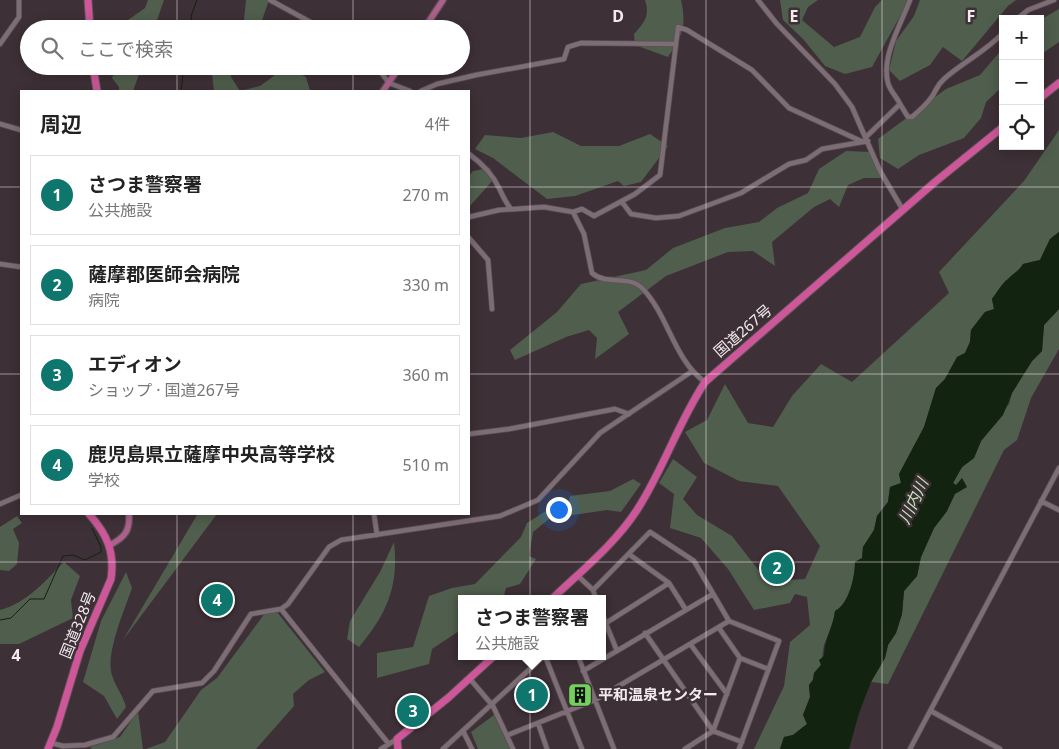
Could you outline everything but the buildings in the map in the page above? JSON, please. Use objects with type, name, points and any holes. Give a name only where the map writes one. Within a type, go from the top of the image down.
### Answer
[{"type":"highway","points":[[88,0],[89,20]]},
{"type":"highway","points":[[94,75],[97,90]]},
{"type":"highway","points":[[1044,95],[1059,84]]},
{"type":"highway","name":"国道267号","points":[[557,595],[622,530],[637,510],[685,415],[705,382],[903,210],[999,130]]},
{"type":"highway","name":"国道328号","points":[[49,746],[80,651],[111,579],[113,567],[110,545],[106,536],[90,515]]},
{"type":"highway","points":[[398,749],[397,739],[470,679],[490,660]]},
{"type":"main road","points":[[430,20],[443,0]]},
{"type":"main road","points":[[383,90],[394,75]]},
{"type":"main road","points":[[110,545],[122,539],[128,531],[129,515]]},
{"type":"street","points":[[0,44],[19,17],[19,0]]},
{"type":"street","points":[[270,0],[307,20]]},
{"type":"street","points":[[758,0],[777,24],[835,84],[856,113],[880,171],[903,210]]},
{"type":"street","points":[[910,0],[892,47],[888,67],[889,86],[908,117],[912,117],[927,103],[936,87],[944,78],[982,53],[999,37]]},
{"type":"street","points":[[1022,15],[1028,10],[1054,0]]},
{"type":"street","points":[[470,217],[499,210],[544,207],[573,212],[582,209],[594,216],[622,202],[660,175],[678,27],[687,30],[752,70],[790,108],[866,140]]},
{"type":"street","points":[[423,90],[437,84],[476,75],[564,59],[568,47],[581,43],[676,44]]},
{"type":"street","points":[[383,75],[389,83],[407,90]]},
{"type":"street","points":[[622,202],[631,214],[656,218],[679,216],[741,193],[789,164],[806,160],[822,149],[866,140],[900,104]]},
{"type":"street","points":[[0,124],[20,130]]},
{"type":"street","points":[[470,155],[499,186],[502,198],[511,209]]},
{"type":"street","points":[[573,212],[584,234],[592,273],[611,280],[632,281],[643,289],[661,316],[691,372],[705,382]]},
{"type":"street","points":[[470,239],[488,260],[492,309]]},
{"type":"street","points":[[0,264],[20,267]]},
{"type":"street","points":[[49,746],[85,745],[113,737],[153,691],[158,688],[202,682],[208,678],[251,614],[281,609],[288,604],[329,548],[341,540],[500,516],[538,500],[589,442],[691,372]]},
{"type":"street","points":[[470,434],[615,409],[629,414]]},
{"type":"street","points":[[910,749],[1059,468]]},
{"type":"street","points":[[0,504],[20,495]]},
{"type":"street","points":[[1041,501],[1059,510]]},
{"type":"street","points":[[374,515],[377,535]]},
{"type":"street","points":[[593,590],[630,555],[650,532],[694,561],[729,621],[779,641],[739,749]]},
{"type":"street","points":[[630,555],[669,583],[686,610]]},
{"type":"street","points":[[577,575],[593,590],[595,595]]},
{"type":"street","points":[[617,651],[606,623],[669,583]]},
{"type":"street","points":[[606,657],[713,594]]},
{"type":"street","points":[[281,609],[388,743]]},
{"type":"street","points":[[508,736],[595,700],[729,621]]},
{"type":"street","points":[[719,628],[740,658],[768,669]]},
{"type":"street","points":[[646,633],[713,731],[742,742]]},
{"type":"street","points":[[691,645],[727,694]]},
{"type":"street","points":[[685,749],[713,731],[740,658]]},
{"type":"street","points":[[443,749],[493,706],[540,660]]},
{"type":"street","points":[[546,660],[582,749]]},
{"type":"street","points":[[579,660],[614,749]]},
{"type":"street","points":[[583,671],[602,660]]},
{"type":"street","points":[[470,679],[493,706],[513,749]]},
{"type":"street","points":[[931,711],[1000,749]]},
{"type":"street","points":[[538,723],[547,749]]},
{"type":"street","points":[[463,731],[472,749]]},
{"type":"street","points":[[381,749],[397,739]]},
{"type":"shaded area","points":[[148,0],[164,0],[157,20],[128,20],[145,8]]},
{"type":"shaded area","points":[[246,0],[269,0],[262,20],[244,20]]},
{"type":"shaded area","points":[[645,0],[681,0],[683,9],[682,30],[677,43],[668,57],[635,45],[634,34],[644,22],[647,14]]},
{"type":"shaded area","points":[[780,0],[818,0],[808,7],[802,20],[834,47],[860,37],[875,7],[882,0],[909,0],[872,67],[845,74],[825,66],[803,39],[783,20]]},
{"type":"shaded area","points":[[920,0],[1016,0],[999,15],[962,61],[943,47],[930,65],[900,81],[889,70],[896,41],[914,16]]},
{"type":"shaded area","points":[[1059,9],[1059,42],[1044,52],[1044,18]]},
{"type":"shaded area","points":[[999,53],[999,90],[986,102],[981,118],[964,138],[919,155],[898,169],[880,158],[878,139],[946,89],[980,75]]},
{"type":"shaded area","points":[[113,75],[139,75],[133,90],[119,90],[119,87],[112,78]]},
{"type":"shaded area","points":[[212,75],[231,75],[239,90],[214,90]]},
{"type":"shaded area","points":[[275,75],[302,75],[306,77],[310,90],[244,90],[260,86]]},
{"type":"shaded area","points":[[1059,130],[1059,232],[1050,239],[1040,260],[1023,264],[1001,286],[992,299],[994,309],[985,312],[971,330],[970,342],[965,353],[957,357],[945,379],[936,388],[924,427],[899,474],[901,483],[890,487],[888,502],[877,516],[874,530],[863,547],[862,558],[855,562],[854,575],[847,596],[840,608],[835,611],[834,620],[824,645],[821,665],[814,673],[813,680],[809,685],[810,697],[803,715],[807,724],[793,735],[784,737],[780,749],[754,749],[784,686],[790,642],[810,625],[807,597],[795,594],[790,603],[754,610],[728,569],[701,538],[670,528],[674,494],[659,483],[673,459],[697,477],[683,499],[697,515],[732,536],[767,581],[805,579],[820,546],[778,486],[739,481],[704,463],[685,432],[707,420],[725,384],[748,423],[773,427],[792,396],[821,364],[852,382],[949,293],[939,272],[1024,181]]},
{"type":"shaded area","points":[[553,132],[581,146],[619,146],[650,134],[668,146],[641,182],[624,186],[618,181],[575,196],[547,199],[493,158],[475,149],[485,135],[521,138]]},
{"type":"shaded area","points":[[846,151],[872,152],[883,178],[864,178],[848,185],[839,207],[830,199],[814,207],[772,242],[775,266],[753,251],[728,252],[666,276],[618,312],[629,334],[595,359],[597,338],[589,330],[566,337],[515,360],[510,350],[557,312],[581,284],[646,270],[673,248],[725,228],[759,222],[777,208],[808,193],[819,169]]},
{"type":"shaded area","points":[[490,168],[494,179],[470,206],[470,175],[473,171]]},
{"type":"shaded area","points":[[1059,309],[1059,349],[1031,398],[1017,440],[1004,450],[888,684],[871,682],[885,658],[888,645],[896,633],[902,614],[904,591],[917,576],[921,557],[934,528],[947,511],[956,485],[953,483],[962,467],[974,458],[981,441],[1009,404],[1012,393],[1032,361],[1042,351],[1044,325]]},
{"type":"shaded area","points":[[633,479],[641,484],[621,512],[607,510],[566,516],[570,496],[610,491]]},
{"type":"shaded area","points":[[552,507],[555,514],[533,532],[529,556],[536,559],[520,584],[506,588],[504,595],[458,595],[458,632],[432,649],[429,664],[377,678],[377,653],[413,647],[429,596],[452,588],[475,584],[521,537],[527,523]]},
{"type":"shaded area","points":[[197,515],[216,515],[123,640]]},
{"type":"shaded area","points":[[17,516],[22,523],[13,529],[19,543],[17,564],[9,571],[0,570],[0,527]]},
{"type":"shaded area","points":[[394,542],[395,572],[389,599],[377,623],[359,647],[347,639],[350,621],[380,572]]},
{"type":"shaded area","points":[[64,562],[80,576],[71,600],[73,618],[19,644],[0,644],[0,610],[10,607],[27,597],[43,584]]},
{"type":"shaded area","points":[[126,572],[132,588],[113,644],[111,656],[112,675],[126,707],[117,719],[104,696],[83,682],[101,621]]},
{"type":"shaded area","points":[[277,612],[325,672],[309,680],[293,694],[294,706],[256,749],[146,749],[165,742],[201,690],[217,678],[265,613]]},
{"type":"shaded area","points":[[138,711],[143,749],[92,749],[90,747],[120,737]]},
{"type":"shaded area","points":[[494,715],[510,749],[478,749],[471,732]]},
{"type":"water","name":"川内川","points":[[1059,232],[1059,309],[1044,325],[1042,351],[1032,361],[1012,393],[1003,415],[981,441],[974,458],[962,467],[953,483],[956,485],[962,478],[967,487],[955,494],[947,511],[934,528],[921,557],[917,576],[904,591],[902,614],[896,633],[888,645],[885,658],[871,682],[859,713],[849,749],[780,749],[784,737],[793,735],[807,724],[803,715],[810,697],[809,685],[813,680],[814,673],[821,665],[819,660],[824,656],[825,644],[835,611],[840,608],[847,596],[854,575],[855,562],[862,558],[863,547],[874,530],[877,516],[888,502],[890,487],[901,483],[899,474],[924,427],[936,388],[945,379],[957,357],[965,353],[970,342],[971,330],[985,312],[994,309],[992,299],[1001,286],[1023,264],[1040,260],[1050,239]]},
{"type":"waterway","points":[[192,20],[191,16],[197,0]]},
{"type":"waterway","points":[[181,90],[183,75]]},
{"type":"waterway","points":[[0,620],[11,618],[30,599],[44,599],[63,556],[73,555],[85,560],[101,552],[101,547],[92,528]]},
{"type":"place","name":"薩摩郡医師会病院","points":[[777,568]]},
{"type":"place","name":"鹿児島県立薩摩中央高等学校","points":[[217,600]]},
{"type":"place","name":"さつま警察署","points":[[532,695]]},
{"type":"place","name":"平和温泉センター","points":[[580,695]]},
{"type":"place","name":"エディオン","points":[[413,711]]}]
